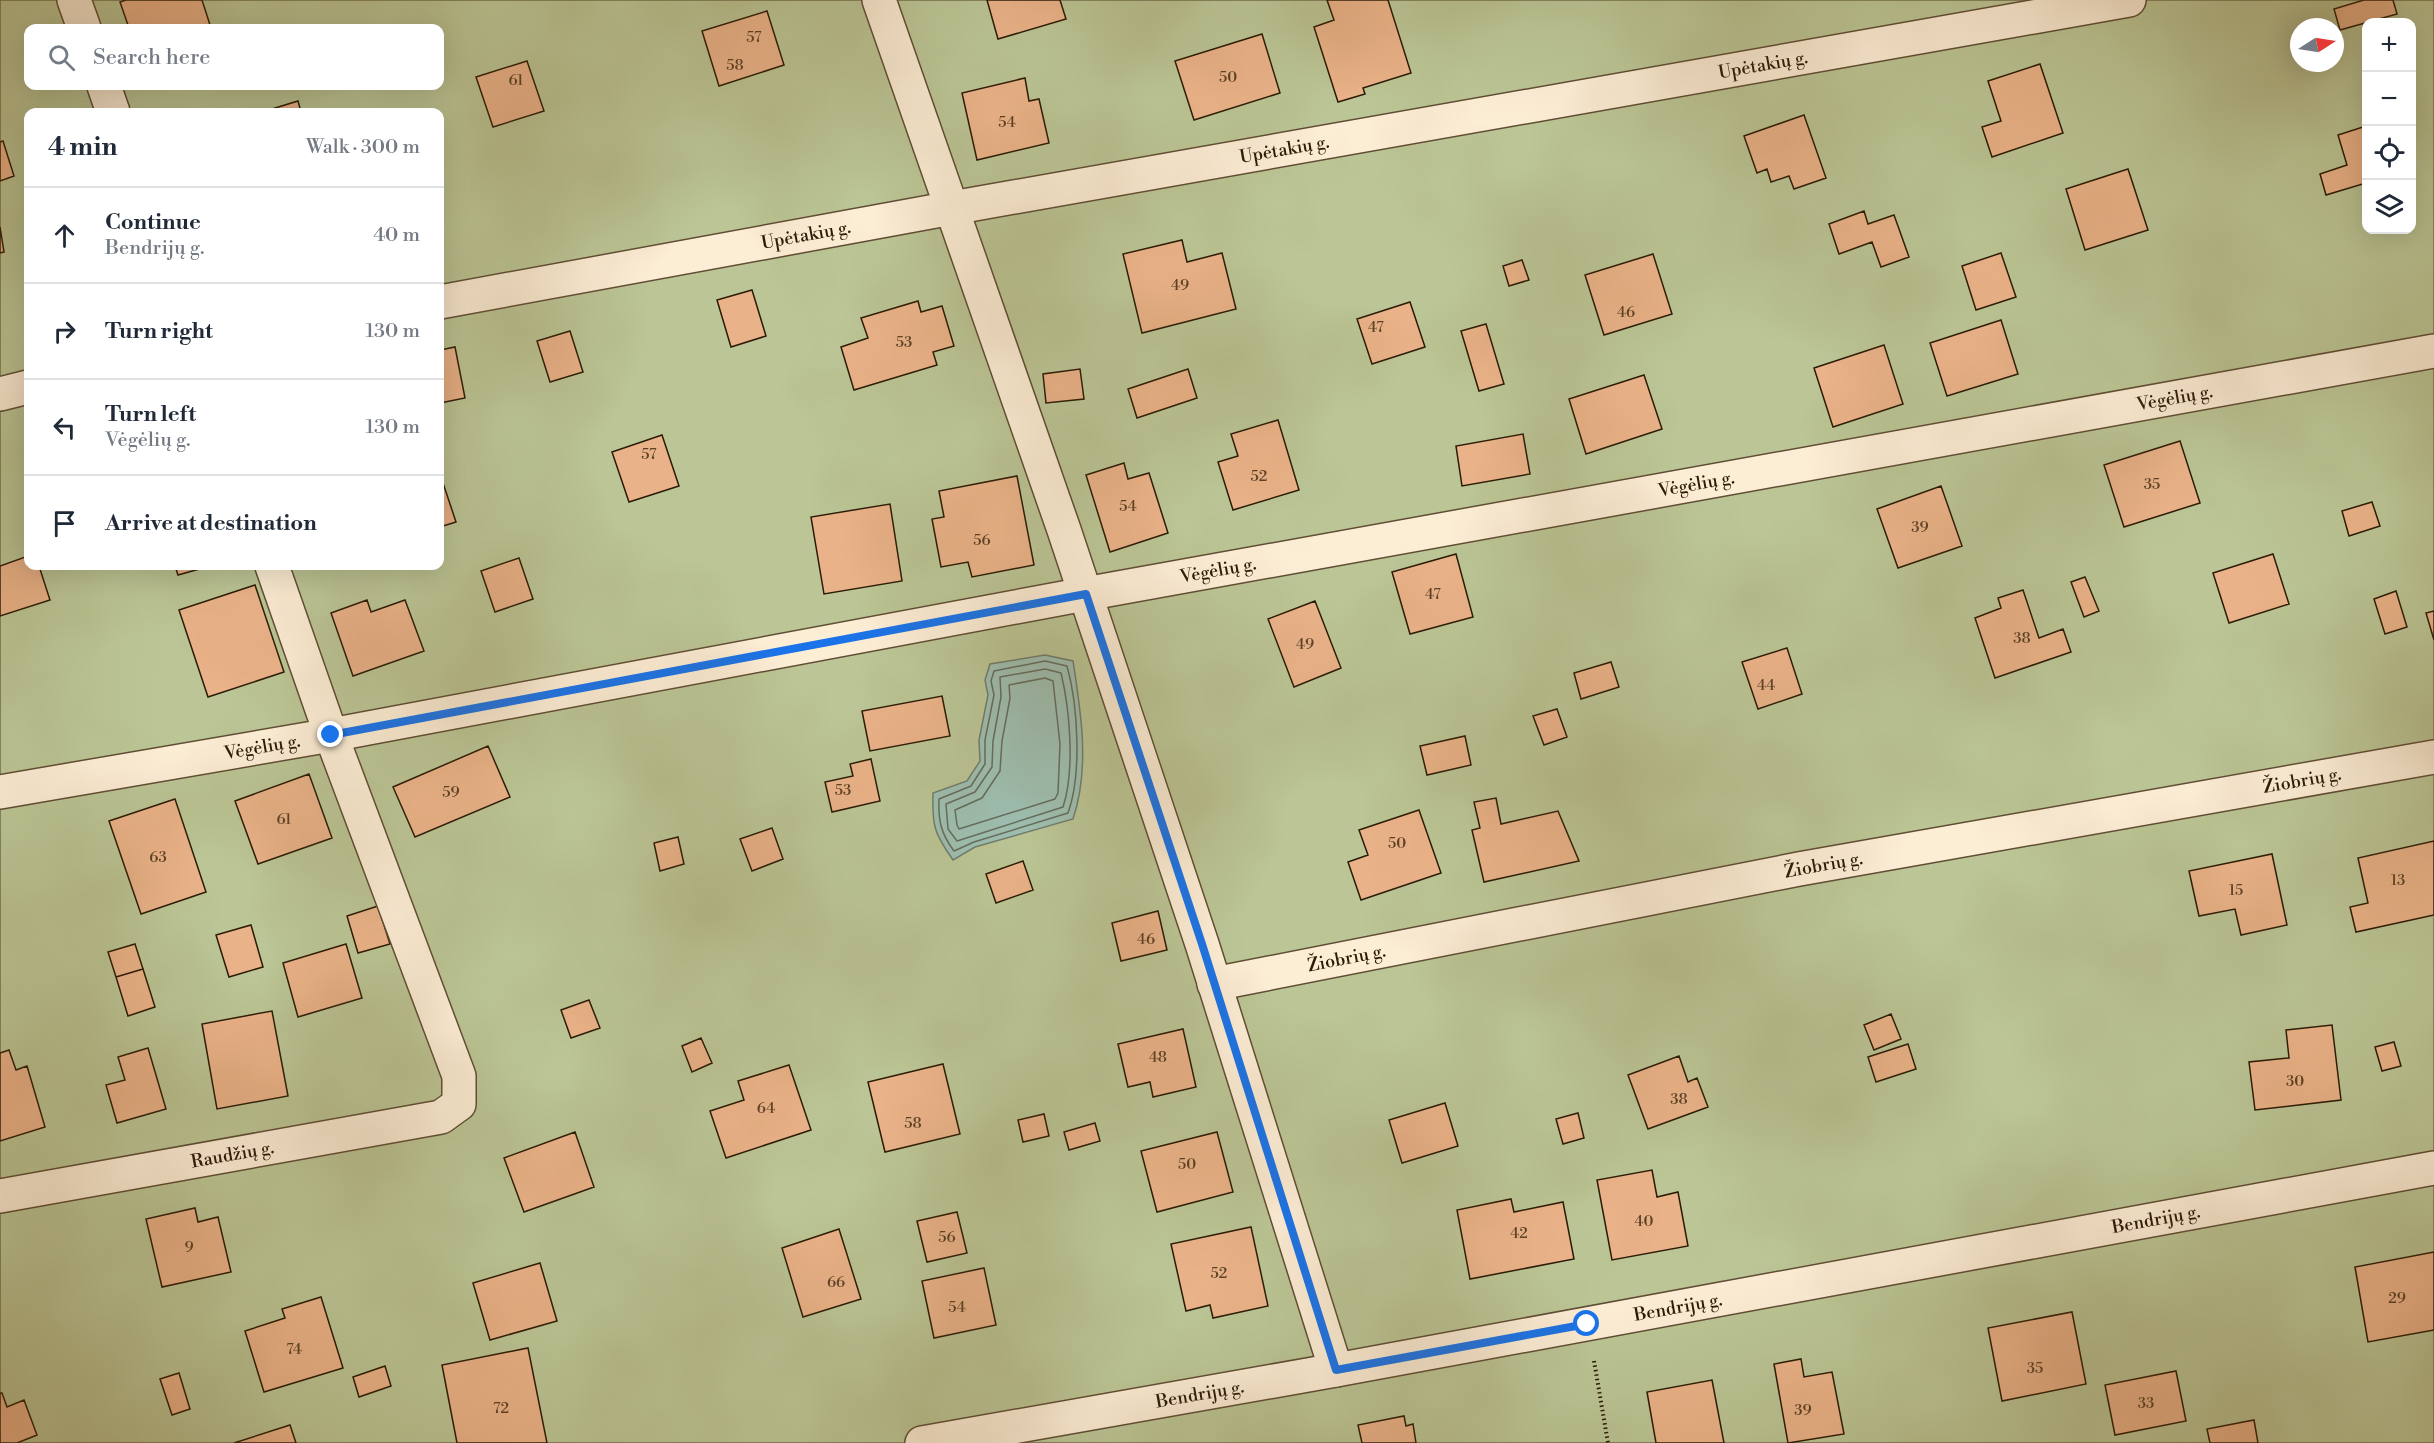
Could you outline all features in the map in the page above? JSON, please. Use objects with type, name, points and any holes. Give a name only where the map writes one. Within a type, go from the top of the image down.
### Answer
[{"type":"street","points":[[74,0],[83,24]]},
{"type":"street","points":[[879,0],[1086,594],[1214,984],[1336,1370]]},
{"type":"street","name":"Upėtakių g.","points":[[444,301],[952,208],[2129,0]]},
{"type":"street","points":[[105,90],[112,108]]},
{"type":"street","name":"Vėgėlių g.","points":[[0,792],[331,735],[1086,594],[2434,351]]},
{"type":"street","points":[[0,394],[24,388]]},
{"type":"street","points":[[273,570],[331,735]]},
{"type":"street","name":"Raudžių g.","points":[[0,1197],[441,1117],[459,1104],[459,1076],[331,735]]},
{"type":"street","name":"Žiobrių g.","points":[[1214,984],[1799,869],[2434,757]]},
{"type":"street","name":"Bendrijų g.","points":[[922,1443],[1336,1370],[2434,1168]]},
{"type":"path","points":[[1587,1324],[1608,1443]]},
{"type":"green space","points":[[0,0],[2434,0],[2434,1443],[0,1443]]},
{"type":"water","points":[[1045,655],[1073,661],[1079,700],[1083,760],[1073,819],[975,847],[953,860],[938,836],[933,814],[933,793],[967,781],[980,761],[979,740],[988,695],[985,680],[990,664]]},
{"type":"building","points":[[126,0],[202,0],[210,24],[128,24],[120,2]]},
{"type":"building","points":[[987,0],[1060,0],[1066,19],[998,39]]},
{"type":"building","points":[[1327,0],[1388,0],[1411,73],[1363,88],[1365,94],[1338,102],[1314,27],[1334,20]]},
{"type":"building","points":[[2364,0],[2393,0],[2397,14],[2383,18],[2362,18],[2362,24],[2344,29],[2344,18],[2337,18],[2334,9]]},
{"type":"building","points":[[767,11],[784,65],[719,86],[702,31]]},
{"type":"building","points":[[1262,34],[1280,93],[1194,120],[1175,61]]},
{"type":"building","points":[[527,61],[544,111],[493,127],[476,77]]},
{"type":"building","points":[[2040,64],[2063,133],[1992,157],[1982,127],[2001,121],[1988,81]]},
{"type":"building","points":[[1025,78],[1029,101],[1039,99],[1049,143],[977,160],[962,93]]},
{"type":"building","points":[[298,101],[300,108],[275,108]]},
{"type":"building","points":[[1804,115],[1826,178],[1794,189],[1789,176],[1771,182],[1767,169],[1757,173],[1744,136]]},
{"type":"building","points":[[2362,127],[2362,184],[2326,195],[2320,174],[2347,165],[2338,135]]},
{"type":"building","points":[[3,141],[14,176],[0,181],[0,142]]},
{"type":"building","points":[[2128,169],[2148,230],[2085,250],[2066,189]]},
{"type":"building","points":[[1864,211],[1868,224],[1894,215],[1909,257],[1881,267],[1872,242],[1839,254],[1829,224]]},
{"type":"building","points":[[0,227],[4,252],[0,253]]},
{"type":"building","points":[[1182,240],[1187,262],[1222,253],[1236,309],[1142,333],[1123,254]]},
{"type":"building","points":[[2001,253],[2016,297],[1976,310],[1962,266]]},
{"type":"building","points":[[1653,254],[1672,314],[1604,335],[1585,275]]},
{"type":"building","points":[[1522,260],[1529,280],[1509,286],[1503,266]]},
{"type":"building","points":[[752,290],[766,336],[731,347],[717,300]]},
{"type":"building","points":[[918,301],[921,312],[942,306],[954,346],[933,352],[937,365],[854,390],[841,347],[868,338],[861,318]]},
{"type":"building","points":[[1410,302],[1425,347],[1372,364],[1357,319]]},
{"type":"building","points":[[2001,320],[2018,374],[1947,396],[1930,343]]},
{"type":"building","points":[[1486,324],[1504,384],[1479,391],[1461,331]]},
{"type":"building","points":[[570,331],[583,372],[550,382],[537,341]]},
{"type":"building","points":[[1884,345],[1903,404],[1833,427],[1814,368]]},
{"type":"building","points":[[455,347],[465,398],[444,402],[444,349]]},
{"type":"building","points":[[1080,369],[1084,399],[1046,403],[1043,374]]},
{"type":"building","points":[[1188,369],[1197,398],[1137,418],[1128,389]]},
{"type":"building","points":[[1644,375],[1662,429],[1586,454],[1569,399]]},
{"type":"building","points":[[1278,420],[1299,490],[1233,510],[1218,462],[1238,456],[1231,434]]},
{"type":"building","points":[[1523,434],[1530,474],[1462,486],[1456,446]]},
{"type":"building","points":[[662,435],[679,486],[629,502],[612,452]]},
{"type":"building","points":[[2180,441],[2200,503],[2124,527],[2104,465]]},
{"type":"building","points":[[1124,463],[1128,479],[1149,473],[1168,533],[1110,552],[1086,475]]},
{"type":"building","points":[[1017,476],[1034,565],[972,577],[968,562],[941,567],[932,519],[944,517],[939,491]]},
{"type":"building","points":[[444,486],[456,522],[444,526]]},
{"type":"building","points":[[1941,486],[1962,546],[1898,568],[1877,509]]},
{"type":"building","points":[[2372,502],[2380,526],[2349,536],[2342,511]]},
{"type":"building","points":[[890,504],[902,581],[824,594],[811,517]]},
{"type":"building","points":[[1456,554],[1473,617],[1410,634],[1392,572]]},
{"type":"building","points":[[2273,554],[2289,604],[2229,623],[2213,573]]},
{"type":"building","points":[[24,557],[24,570],[40,570],[50,600],[0,616],[0,566]]},
{"type":"building","points":[[519,558],[533,599],[495,612],[481,571]]},
{"type":"building","points":[[176,570],[196,570],[178,575]]},
{"type":"building","points":[[2085,577],[2099,611],[2084,617],[2071,582]]},
{"type":"building","points":[[255,585],[284,672],[208,697],[179,610]]},
{"type":"building","points":[[2023,590],[2039,638],[2063,629],[2071,652],[1995,678],[1975,618],[2001,608],[1998,598]]},
{"type":"building","points":[[2396,591],[2407,627],[2385,634],[2374,599]]},
{"type":"building","points":[[367,600],[371,612],[405,600],[424,651],[353,676],[331,613]]},
{"type":"building","points":[[1315,601],[1341,668],[1294,687],[1268,619]]},
{"type":"building","points":[[2434,611],[2434,640],[2426,613]]},
{"type":"building","points":[[1787,648],[1802,694],[1758,709],[1742,662]]},
{"type":"building","points":[[1611,662],[1619,687],[1581,699],[1574,673]]},
{"type":"building","points":[[942,696],[950,736],[870,751],[862,711]]},
{"type":"building","points":[[1557,709],[1567,737],[1544,745],[1533,716]]},
{"type":"building","points":[[1465,736],[1471,765],[1427,775],[1420,746]]},
{"type":"building","points":[[488,746],[510,797],[415,837],[393,787]]},
{"type":"building","points":[[871,759],[880,801],[832,812],[825,782],[853,776],[850,764]]},
{"type":"building","points":[[309,774],[332,838],[258,864],[235,801]]},
{"type":"building","points":[[1496,798],[1501,824],[1558,811],[1579,861],[1484,882],[1472,830],[1480,828],[1474,802]]},
{"type":"building","points":[[175,799],[206,892],[141,914],[109,821]]},
{"type":"building","points":[[1419,810],[1441,873],[1361,900],[1348,862],[1368,855],[1359,830]]},
{"type":"building","points":[[772,828],[783,859],[752,871],[740,839]]},
{"type":"building","points":[[678,837],[684,864],[660,871],[654,843]]},
{"type":"building","points":[[2434,841],[2434,915],[2356,932],[2350,907],[2368,903],[2358,858]]},
{"type":"building","points":[[2272,854],[2287,925],[2241,935],[2235,909],[2199,916],[2189,871]]},
{"type":"building","points":[[1023,861],[1033,890],[996,903],[986,874]]},
{"type":"building","points":[[378,906],[390,944],[358,953],[347,916]]},
{"type":"building","points":[[1158,911],[1167,950],[1121,961],[1112,923]]},
{"type":"building","points":[[251,925],[263,967],[229,977],[216,935]]},
{"type":"building","points":[[135,944],[143,969],[116,977],[108,952]]},
{"type":"building","points":[[346,944],[362,998],[298,1017],[283,963]]},
{"type":"building","points":[[143,969],[155,1007],[128,1016],[116,977]]},
{"type":"building","points":[[589,1000],[600,1028],[571,1038],[561,1010]]},
{"type":"building","points":[[272,1011],[288,1096],[217,1109],[202,1024]]},
{"type":"building","points":[[1891,1014],[1901,1039],[1874,1050],[1864,1025]]},
{"type":"building","points":[[2332,1025],[2341,1100],[2255,1110],[2249,1062],[2289,1058],[2286,1030]]},
{"type":"building","points":[[1183,1029],[1196,1087],[1153,1097],[1150,1082],[1128,1087],[1118,1044]]},
{"type":"building","points":[[701,1038],[712,1063],[692,1072],[682,1046]]},
{"type":"building","points":[[2394,1042],[2401,1066],[2382,1071],[2375,1047]]},
{"type":"building","points":[[1908,1044],[1916,1069],[1876,1082],[1868,1057]]},
{"type":"building","points":[[148,1048],[166,1109],[117,1123],[106,1085],[125,1080],[118,1057]]},
{"type":"building","points":[[9,1050],[16,1070],[27,1066],[45,1127],[0,1141],[0,1053]]},
{"type":"building","points":[[1679,1056],[1688,1082],[1697,1078],[1708,1107],[1648,1129],[1628,1075]]},
{"type":"building","points":[[943,1064],[960,1134],[885,1152],[868,1082]]},
{"type":"building","points":[[789,1065],[811,1130],[726,1158],[710,1111],[744,1100],[738,1081]]},
{"type":"building","points":[[1445,1103],[1458,1146],[1402,1163],[1389,1120]]},
{"type":"building","points":[[1578,1113],[1584,1138],[1563,1144],[1556,1119]]},
{"type":"building","points":[[1044,1114],[1049,1136],[1023,1142],[1018,1120]]},
{"type":"building","points":[[1095,1123],[1100,1141],[1069,1150],[1064,1132]]},
{"type":"building","points":[[575,1132],[594,1187],[524,1212],[504,1158]]},
{"type":"building","points":[[1217,1132],[1233,1192],[1157,1212],[1141,1151]]},
{"type":"building","points":[[1652,1170],[1657,1197],[1678,1192],[1688,1246],[1612,1260],[1597,1180]]},
{"type":"building","points":[[1511,1199],[1514,1212],[1563,1202],[1574,1259],[1470,1279],[1457,1210]]},
{"type":"building","points":[[195,1208],[198,1222],[218,1217],[231,1272],[162,1287],[146,1219]]},
{"type":"building","points":[[957,1212],[967,1253],[927,1262],[917,1221]]},
{"type":"building","points":[[1251,1227],[1268,1306],[1213,1318],[1210,1305],[1186,1311],[1171,1244]]},
{"type":"building","points":[[839,1229],[861,1299],[803,1317],[782,1248]]},
{"type":"building","points":[[2434,1252],[2434,1330],[2368,1342],[2355,1267]]},
{"type":"building","points":[[540,1263],[557,1321],[490,1340],[473,1283]]},
{"type":"building","points":[[984,1268],[996,1325],[934,1338],[922,1281]]},
{"type":"building","points":[[321,1297],[343,1368],[264,1392],[245,1331],[285,1318],[282,1309]]},
{"type":"building","points":[[2072,1312],[2086,1384],[2002,1401],[1988,1328]]},
{"type":"building","points":[[528,1348],[547,1443],[457,1443],[442,1365]]},
{"type":"building","points":[[1801,1359],[1804,1377],[1832,1372],[1844,1434],[1788,1443],[1774,1364]]},
{"type":"building","points":[[385,1366],[391,1386],[359,1397],[353,1377]]},
{"type":"building","points":[[2176,1371],[2186,1421],[2115,1435],[2105,1385]]},
{"type":"building","points":[[179,1373],[190,1409],[172,1415],[160,1379]]},
{"type":"building","points":[[1712,1380],[1724,1443],[1656,1443],[1647,1392]]},
{"type":"building","points":[[0,1393],[7,1407],[24,1400],[37,1435],[17,1443],[0,1443]]},
{"type":"building","points":[[1404,1416],[1406,1426],[1413,1424],[1416,1443],[1362,1443],[1358,1425]]},
{"type":"building","points":[[2254,1420],[2258,1443],[2210,1443],[2207,1429]]},
{"type":"building","points":[[290,1425],[296,1443],[234,1443]]},
{"type":"route","points":[[331,735],[1086,594],[1202,944],[1336,1370],[1587,1324]]}]
